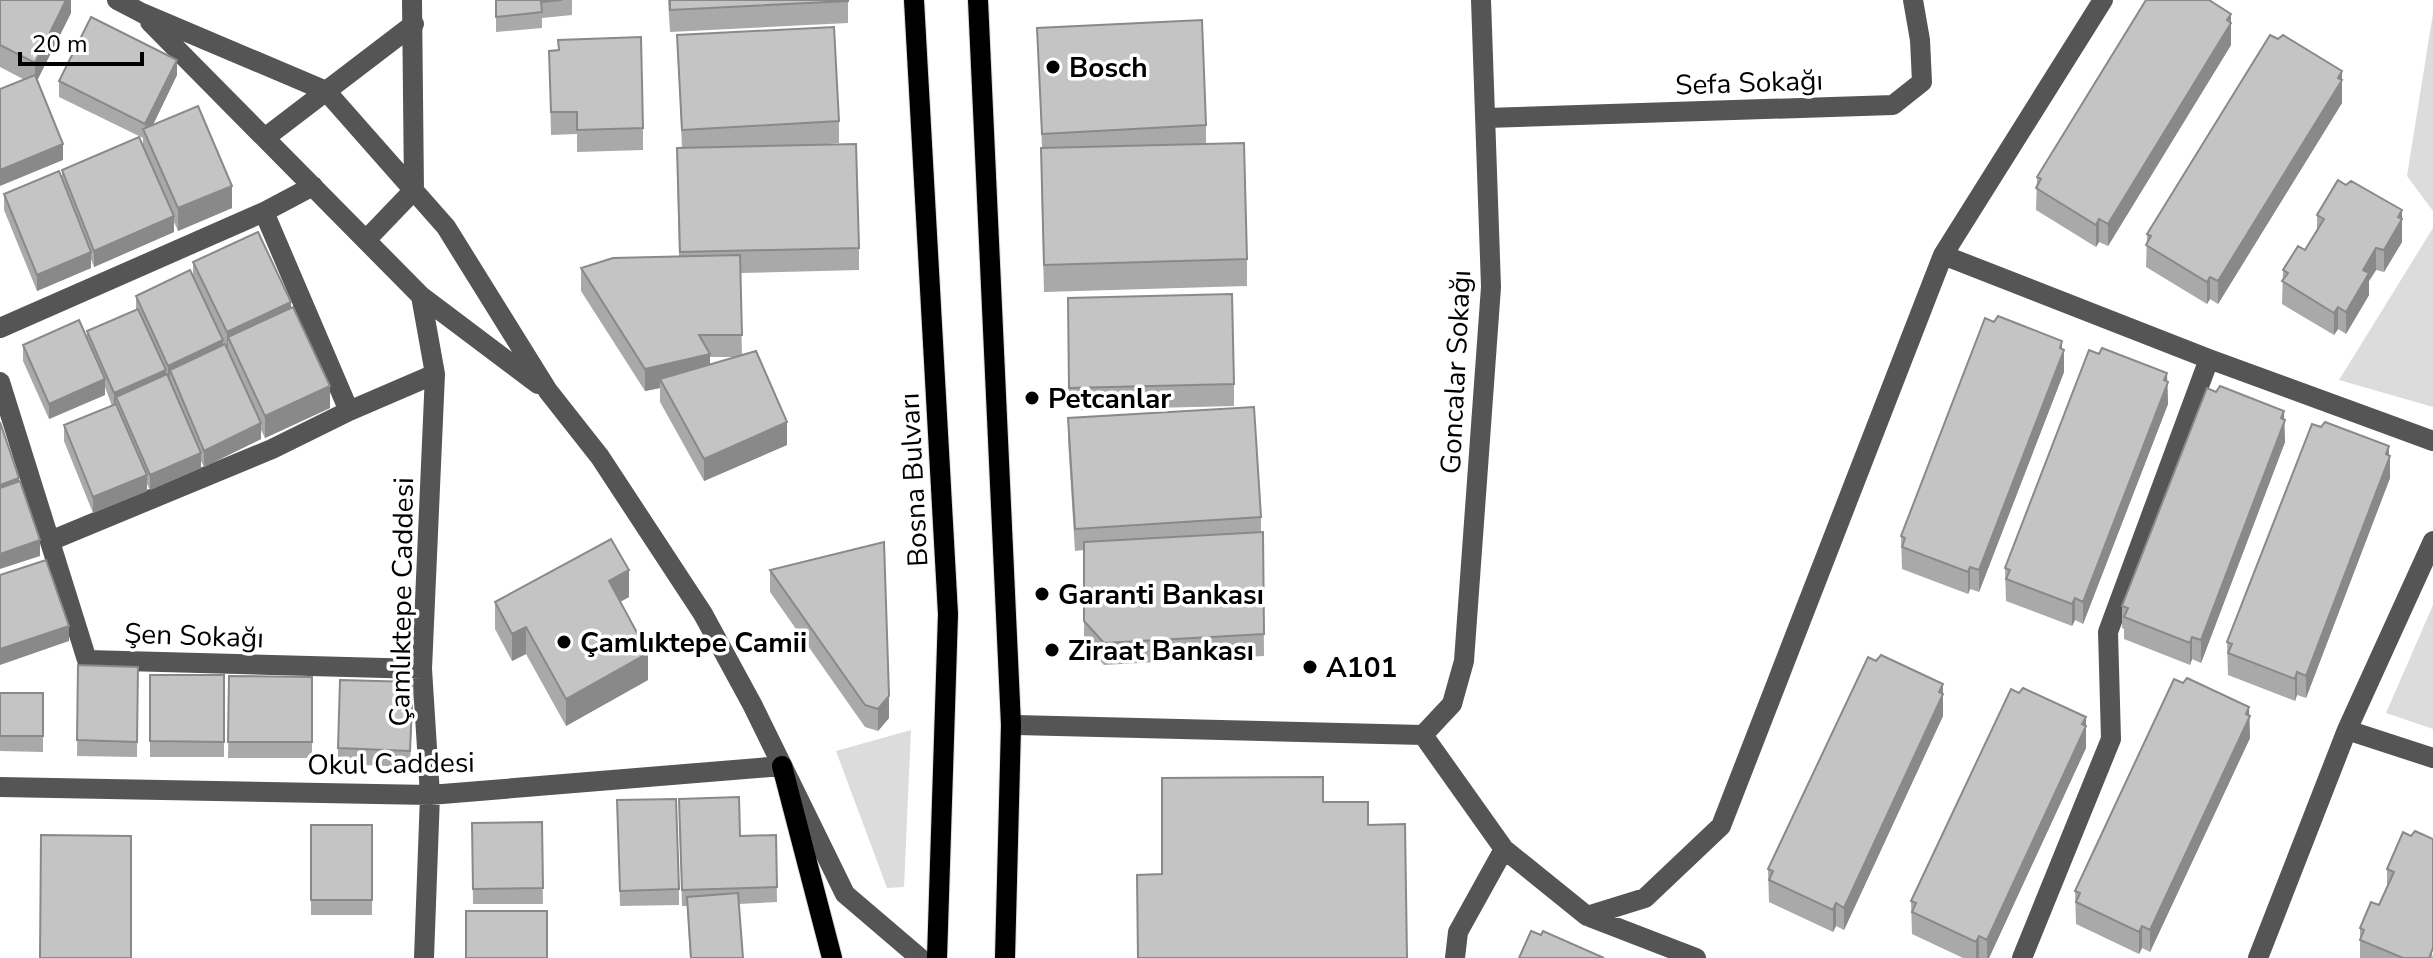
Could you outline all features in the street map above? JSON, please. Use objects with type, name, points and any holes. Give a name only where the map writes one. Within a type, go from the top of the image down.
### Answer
[{"type":"main road","name":"Bosna Bulvarı","points":[[914,0],[948,614],[937,958]]},
{"type":"main road","points":[[978,0],[1011,725],[1005,958]]},
{"type":"main road","points":[[782,766],[832,958]]},
{"type":"street","points":[[117,0],[326,91],[446,227],[548,391],[600,457],[703,614],[845,894],[920,958]]},
{"type":"street","points":[[366,240],[414,190],[412,0]]},
{"type":"street","name":"Goncalar Sokağı","points":[[1423,735],[1452,704],[1464,661],[1491,287],[1481,0]]},
{"type":"street","name":"Sefa Sokağı","points":[[1486,118],[1893,105],[1922,82],[1920,40],[1913,0]]},
{"type":"street","points":[[1587,916],[1645,898],[1721,826],[1943,255],[2103,0]]},
{"type":"street","points":[[142,13],[421,296],[548,391]]},
{"type":"street","points":[[266,137],[414,24]]},
{"type":"street","points":[[0,328],[264,212],[313,186]]},
{"type":"street","points":[[264,212],[349,411]]},
{"type":"street","points":[[1943,255],[2209,359],[2433,441]]},
{"type":"street","name":"Çamlıktepe Caddesi","points":[[421,296],[435,374],[422,669],[430,795],[424,958]]},
{"type":"street","points":[[2022,958],[2111,739],[2108,632],[2209,359]]},
{"type":"street","points":[[50,541],[272,449],[435,374]]},
{"type":"street","name":"Şen Sokağı","points":[[0,382],[87,660],[422,669]]},
{"type":"street","points":[[2258,958],[2347,730],[2433,541]]},
{"type":"street","points":[[1011,725],[1423,735],[1504,849],[1587,916],[1696,958]]},
{"type":"street","points":[[2347,730],[2433,758]]},
{"type":"street","name":"Okul Caddesi","points":[[0,787],[430,795],[782,766]]},
{"type":"street","points":[[1455,958],[1458,932],[1504,849]]},
{"type":"shaded area","points":[[2433,13],[2433,211],[2407,176]]},
{"type":"shaded area","points":[[2433,228],[2433,407],[2339,380]]},
{"type":"shaded area","points":[[2433,605],[2433,729],[2386,713]]},
{"type":"shaded area","points":[[911,730],[904,887],[887,888],[836,751]]},
{"type":"building","points":[[0,0],[66,0],[35,63],[0,45]]},
{"type":"building","points":[[496,0],[562,0],[541,2],[542,12],[496,17]]},
{"type":"building","points":[[670,0],[848,0],[848,1],[670,10]]},
{"type":"building","points":[[2146,0],[2209,0],[2231,14],[2227,20],[2231,23],[2108,224],[2099,219],[2096,225],[2036,188],[2041,179],[2037,177]]},
{"type":"building","points":[[91,17],[177,60],[145,124],[59,81]]},
{"type":"building","points":[[1202,20],[1206,125],[1042,134],[1037,28]]},
{"type":"building","points":[[834,27],[839,121],[682,130],[677,35]]},
{"type":"building","points":[[2270,35],[2278,39],[2283,35],[2342,71],[2338,78],[2342,80],[2218,281],[2210,277],[2207,282],[2146,245],[2151,236],[2147,234]]},
{"type":"building","points":[[641,37],[643,128],[577,130],[577,112],[551,112],[549,51],[559,50],[558,40]]},
{"type":"building","points":[[35,75],[63,144],[0,170],[0,89]]},
{"type":"building","points":[[198,106],[232,186],[178,208],[143,129]]},
{"type":"building","points":[[139,137],[174,216],[94,251],[62,170]]},
{"type":"building","points":[[1244,143],[1247,259],[1044,265],[1041,148]]},
{"type":"building","points":[[856,144],[859,248],[680,252],[677,148]]},
{"type":"building","points":[[59,171],[91,252],[37,275],[4,194]]},
{"type":"building","points":[[2338,180],[2346,185],[2351,181],[2402,210],[2398,217],[2402,219],[2384,250],[2376,248],[2363,270],[2369,273],[2346,312],[2338,307],[2334,313],[2282,281],[2288,273],[2283,270],[2298,246],[2305,250],[2324,219],[2317,215]]},
{"type":"building","points":[[258,232],[291,302],[227,332],[193,262]]},
{"type":"building","points":[[740,255],[742,335],[699,335],[710,354],[645,369],[581,268],[613,258]]},
{"type":"building","points":[[190,270],[223,340],[168,366],[136,296]]},
{"type":"building","points":[[1232,294],[1234,384],[1069,388],[1068,298]]},
{"type":"building","points":[[293,307],[330,386],[265,416],[228,337]]},
{"type":"building","points":[[138,309],[166,370],[114,393],[87,331]]},
{"type":"building","points":[[1998,316],[2062,341],[2060,348],[2064,350],[1979,570],[1970,567],[1968,572],[1902,547],[1905,538],[1901,536],[1985,318],[1994,322]]},
{"type":"building","points":[[79,320],[105,379],[49,404],[23,345]]},
{"type":"building","points":[[225,344],[261,423],[204,451],[170,370]]},
{"type":"building","points":[[2102,348],[2167,373],[2164,380],[2168,382],[2083,602],[2075,598],[2072,604],[2006,579],[2010,570],[2005,568],[2089,350],[2099,354]]},
{"type":"building","points":[[756,351],[787,422],[704,459],[660,379]]},
{"type":"building","points":[[167,374],[201,453],[150,475],[116,397]]},
{"type":"building","points":[[2220,386],[2284,411],[2281,418],[2285,420],[2201,640],[2192,637],[2190,643],[2124,617],[2128,608],[2122,606],[2207,388],[2216,392]]},
{"type":"building","points":[[116,404],[147,475],[93,497],[64,425]]},
{"type":"building","points":[[1254,407],[1261,517],[1075,529],[1068,418]]},
{"type":"building","points":[[0,422],[19,478],[0,485]]},
{"type":"building","points":[[2325,422],[2389,446],[2386,454],[2390,456],[2306,676],[2297,672],[2295,679],[2228,653],[2232,644],[2227,642],[2312,424],[2321,427]]},
{"type":"building","points":[[20,481],[40,540],[0,554],[0,488]]},
{"type":"building","points":[[1263,532],[1264,634],[1104,643],[1084,621],[1084,542]]},
{"type":"building","name":"Çamlıktepe Camii","points":[[611,539],[629,570],[609,581],[648,653],[566,699],[526,627],[512,634],[495,602]]},
{"type":"building","points":[[884,542],[889,696],[878,709],[865,705],[770,570]]},
{"type":"building","points":[[46,560],[69,626],[0,649],[0,575]]},
{"type":"building","points":[[1881,655],[1943,684],[1939,692],[1943,694],[1844,908],[1836,903],[1833,910],[1769,880],[1773,871],[1768,869],[1868,657],[1876,661]]},
{"type":"building","points":[[78,665],[138,667],[137,742],[77,740]]},
{"type":"building","points":[[150,675],[224,675],[224,742],[150,741]]},
{"type":"building","points":[[229,676],[312,677],[312,742],[228,742]]},
{"type":"building","points":[[2187,678],[2249,707],[2246,714],[2250,716],[2150,930],[2142,926],[2139,932],[2076,902],[2080,893],[2075,891],[2174,679],[2183,683]]},
{"type":"building","points":[[340,680],[413,682],[410,751],[338,748]]},
{"type":"building","points":[[2023,688],[2086,717],[2082,724],[2086,726],[1987,940],[1979,936],[1976,942],[1912,912],[1916,903],[1911,901],[2011,689],[2019,693]]},
{"type":"building","points":[[0,693],[43,693],[43,736],[0,736]]},
{"type":"building","points":[[1323,777],[1323,802],[1368,802],[1368,825],[1405,824],[1407,958],[1138,958],[1137,875],[1162,874],[1162,778]]},
{"type":"building","points":[[739,797],[740,836],[776,835],[777,887],[682,890],[679,799]]},
{"type":"building","points":[[676,799],[679,889],[620,891],[617,800]]},
{"type":"building","points":[[542,822],[543,888],[473,889],[472,823]]},
{"type":"building","points":[[311,825],[372,825],[372,900],[311,900]]},
{"type":"building","points":[[2415,831],[2433,839],[2433,948],[2429,958],[2403,958],[2360,940],[2364,930],[2360,928],[2371,902],[2379,905],[2394,872],[2387,869],[2403,832],[2411,836]]},
{"type":"building","points":[[41,835],[131,836],[131,958],[40,958]]},
{"type":"building","points":[[738,893],[743,958],[691,958],[687,897]]},
{"type":"building","points":[[466,911],[547,911],[547,958],[466,958]]},
{"type":"building","points":[[1531,931],[1541,935],[1543,931],[1604,958],[1519,958]]},
{"type":"place","name":"Bosch","points":[[1053,67]]},
{"type":"place","name":"Petcanlar","points":[[1032,398]]},
{"type":"place","name":"Garanti Bankası","points":[[1042,594]]},
{"type":"place","name":"Çamlıktepe Camii","points":[[564,642]]},
{"type":"place","name":"Ziraat Bankası","points":[[1052,650]]},
{"type":"place","name":"A101","points":[[1310,667]]}]
